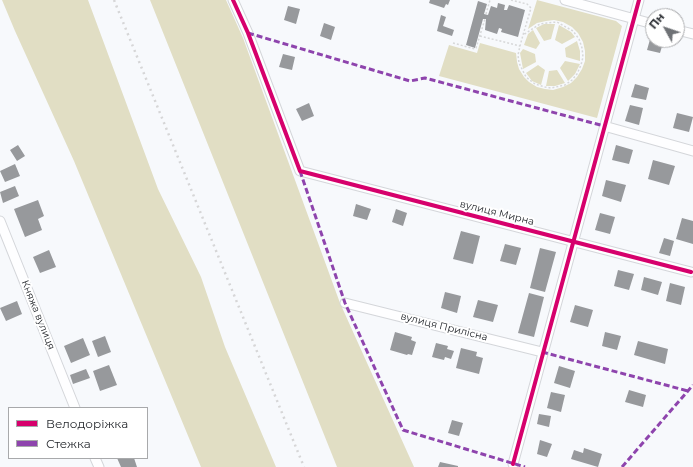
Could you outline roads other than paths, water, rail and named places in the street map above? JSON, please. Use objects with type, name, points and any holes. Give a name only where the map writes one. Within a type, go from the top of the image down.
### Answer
[{"type":"street","name":"вулиця Мирна","points":[[234,0],[300,171],[691,272]]},
{"type":"street","points":[[565,0],[645,22]]},
{"type":"street","points":[[513,464],[572,241],[639,0]]},
{"type":"street","points":[[604,126],[693,151]]},
{"type":"street","name":"Княжа вулиця","points":[[0,221],[75,407]]},
{"type":"street","name":"вулиця Прилісна","points":[[345,303],[542,352]]},
{"type":"railway","points":[[114,0],[304,467]]}]
